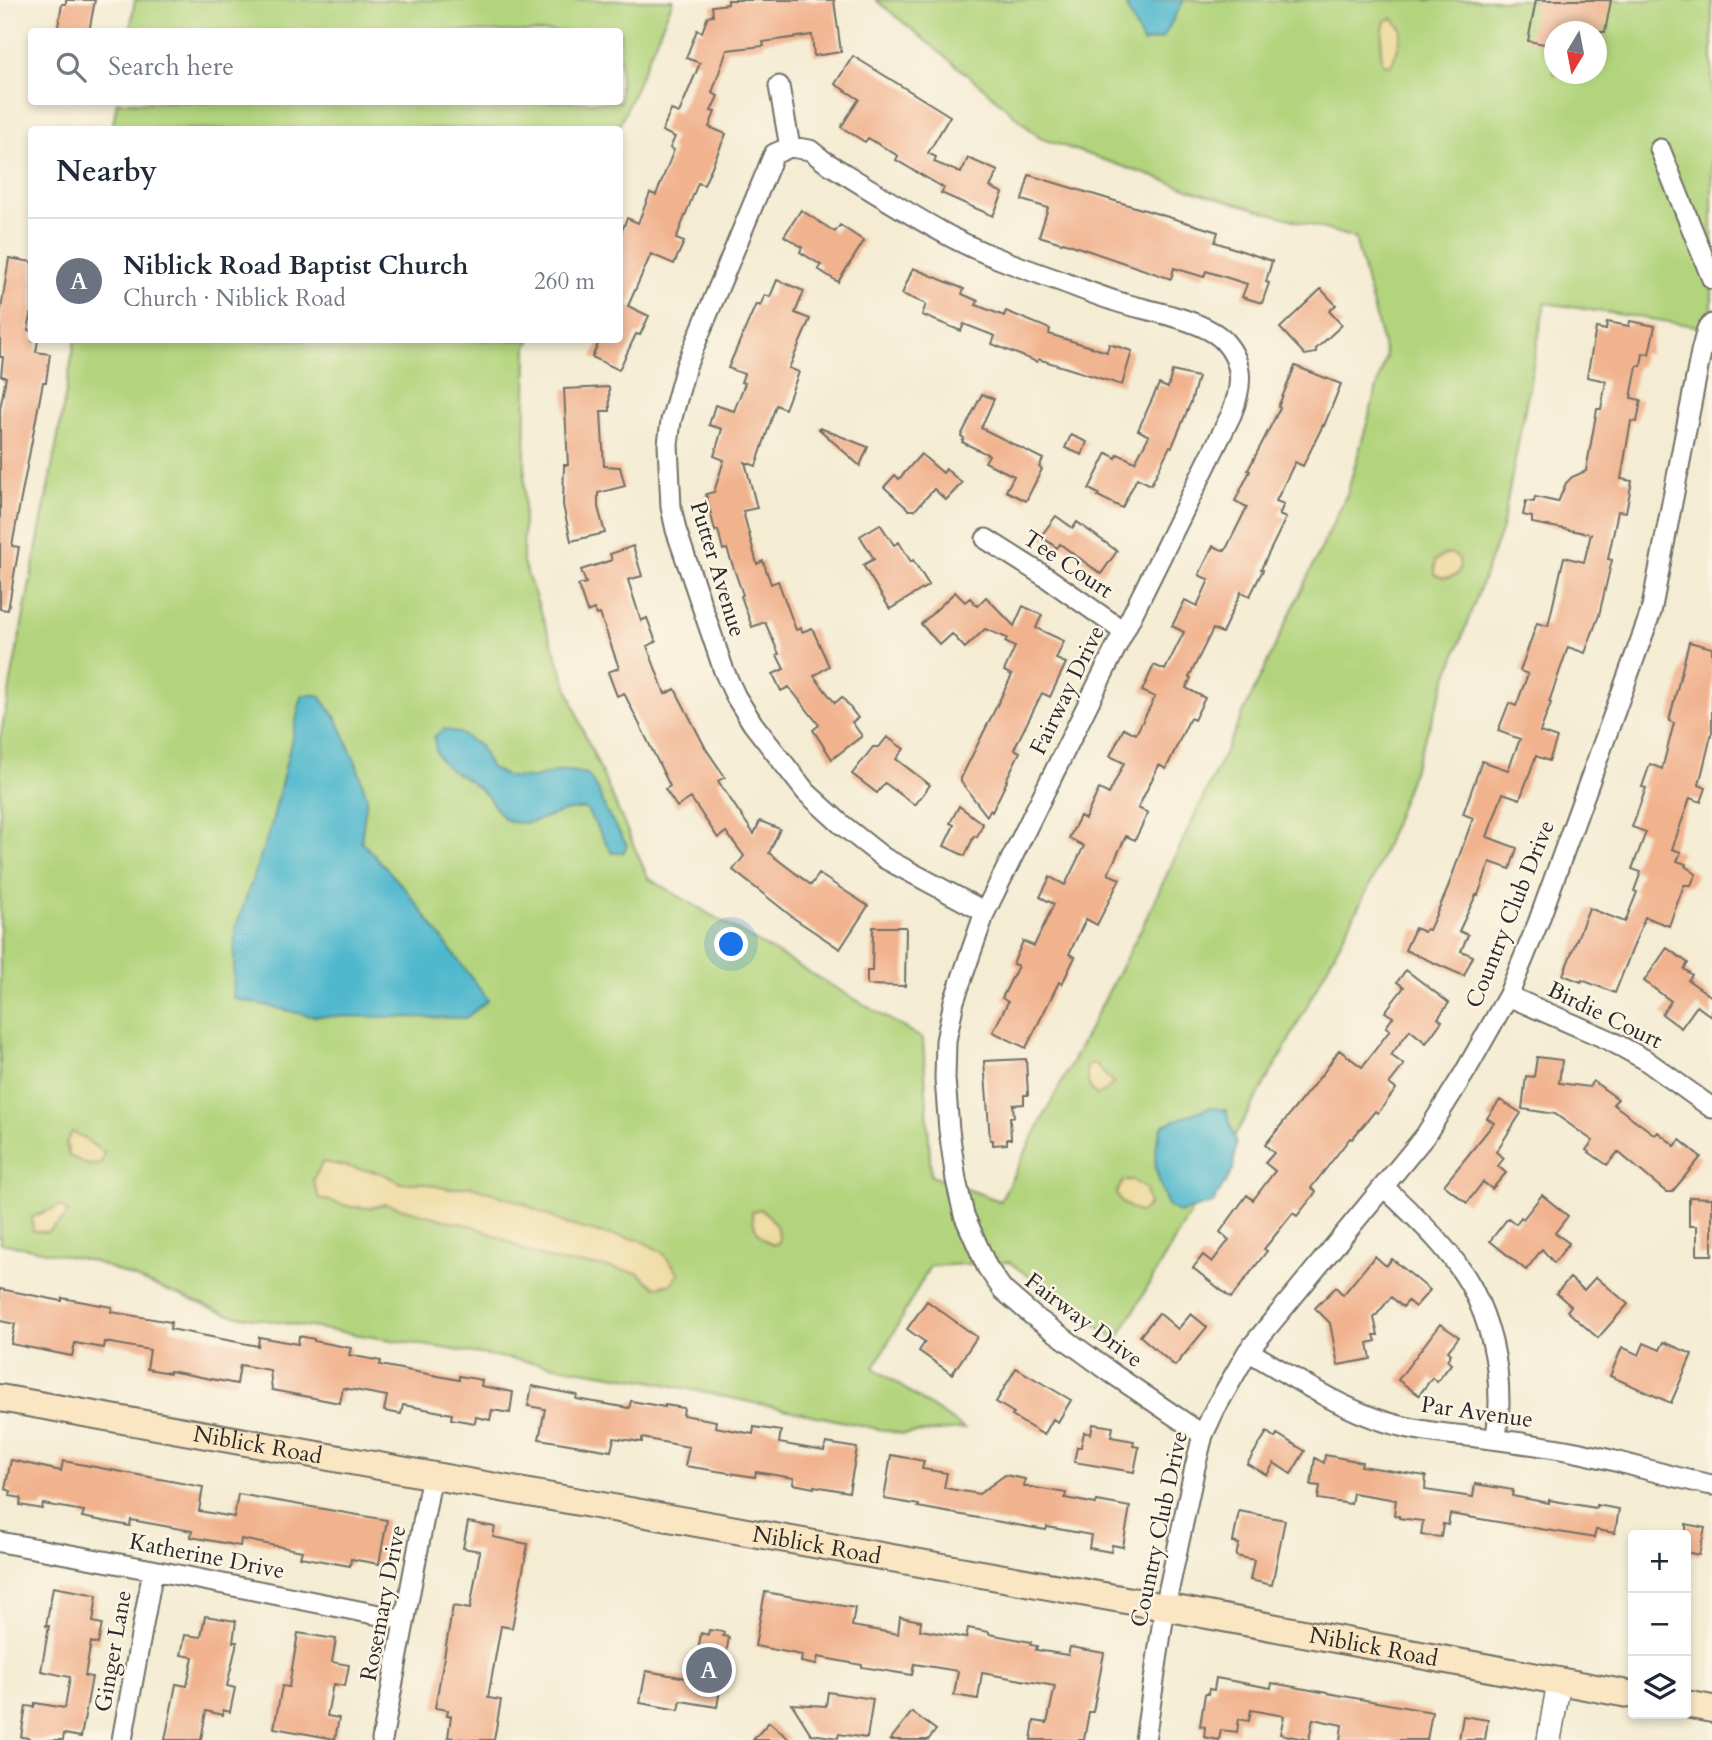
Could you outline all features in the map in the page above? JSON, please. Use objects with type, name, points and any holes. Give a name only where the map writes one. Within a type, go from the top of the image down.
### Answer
[{"type":"main road","name":"Niblick Road","points":[[0,1398],[1165,1607],[1628,1694]]},
{"type":"main road","points":[[1691,1705],[1712,1709]]},
{"type":"street","points":[[779,86],[790,147]]},
{"type":"street","name":"Fairway Drive","points":[[790,147],[810,150],[944,234],[1004,261],[1213,332],[1224,341],[1237,360],[1240,386],[1238,397],[985,912],[954,1001],[946,1041],[945,1079],[956,1180],[964,1215],[987,1267],[1003,1290],[1032,1315],[1203,1435]]},
{"type":"street","name":"Putter Avenue","points":[[790,147],[774,154],[686,366],[671,421],[668,444],[671,507],[676,530],[724,671],[753,724],[806,792],[884,858],[985,912]]},
{"type":"street","points":[[1660,149],[1712,279]]},
{"type":"street","name":"Country Club Drive","points":[[1145,1740],[1165,1607],[1195,1466],[1203,1435],[1215,1409],[1248,1352],[1425,1136],[1508,996],[1538,923],[1651,612],[1701,352],[1707,329],[1712,324]]},
{"type":"street","name":"Tee Court","points":[[986,539],[1123,631]]},
{"type":"street","name":"Birdie Court","points":[[1508,996],[1607,1039],[1644,1059],[1712,1108]]},
{"type":"street","points":[[1384,1187],[1450,1255],[1472,1287],[1492,1336],[1499,1403],[1496,1439]]},
{"type":"street","name":"Par Avenue","points":[[1248,1352],[1336,1401],[1387,1422],[1435,1432],[1570,1451],[1712,1485]]},
{"type":"street","name":"Rosemary Drive","points":[[382,1740],[432,1475]]},
{"type":"street","name":"Katherine Drive","points":[[0,1542],[404,1620]]},
{"type":"street","name":"Ginger Lane","points":[[122,1740],[153,1570]]},
{"type":"street","points":[[1549,1740],[1559,1682]]},
{"type":"green space","points":[[135,0],[673,0],[619,126],[113,126],[116,105],[623,105],[623,28],[130,28]]},
{"type":"green space","points":[[876,0],[1712,0],[1712,318],[1702,327],[1545,303],[1502,528],[1374,877],[1283,1052],[1117,1340],[1009,1262],[930,1266],[874,1368],[964,1429],[902,1434],[650,1381],[227,1314],[92,1261],[0,1243],[0,739],[74,343],[529,343],[527,347],[523,562],[582,728],[648,878],[923,1039],[931,1176],[1000,1201],[1142,927],[1347,494],[1386,356],[1355,238],[1198,192],[1040,138]]},
{"type":"sand","points":[[1392,18],[1402,29],[1391,65],[1383,64],[1381,48],[1385,21]]},
{"type":"sand","points":[[1450,553],[1459,558],[1458,574],[1446,578],[1435,575],[1435,561]]},
{"type":"sand","points":[[1096,1064],[1113,1084],[1097,1095],[1089,1086],[1087,1075],[1087,1066]]},
{"type":"sand","points":[[72,1132],[104,1153],[101,1164],[88,1165],[69,1156],[66,1143]]},
{"type":"sand","points":[[323,1162],[381,1173],[401,1183],[423,1183],[449,1189],[471,1186],[522,1203],[566,1224],[640,1240],[662,1252],[679,1273],[671,1284],[655,1287],[638,1273],[560,1262],[524,1251],[473,1226],[386,1204],[370,1208],[351,1207],[319,1198],[313,1180]]},
{"type":"sand","points":[[1132,1180],[1146,1189],[1149,1205],[1140,1213],[1123,1204],[1116,1194],[1123,1181]]},
{"type":"sand","points":[[60,1206],[68,1212],[63,1220],[47,1232],[33,1231],[32,1217]]},
{"type":"sand","points":[[759,1209],[771,1218],[776,1227],[779,1242],[773,1245],[760,1235],[755,1227],[752,1212]]},
{"type":"water","points":[[1136,0],[1184,0],[1163,38],[1143,43],[1126,6]]},
{"type":"water","points":[[302,695],[319,695],[337,719],[357,765],[367,798],[361,841],[406,890],[488,1000],[466,1018],[310,1016],[233,998],[235,930],[272,823]]},
{"type":"water","points":[[444,729],[459,733],[480,746],[490,767],[508,777],[533,778],[563,770],[587,774],[627,845],[623,853],[612,853],[586,809],[567,811],[531,822],[512,822],[504,818],[482,791],[449,769],[439,758],[434,737]]},
{"type":"water","points":[[1209,1107],[1226,1110],[1236,1143],[1233,1170],[1213,1203],[1180,1213],[1168,1206],[1157,1175],[1155,1156],[1159,1136],[1163,1125]]},
{"type":"building","points":[[66,0],[95,0],[90,28],[58,28],[62,4],[66,4]]},
{"type":"building","points":[[728,0],[834,0],[841,52],[814,56],[812,35],[763,42],[764,46],[727,50],[712,93],[718,96],[711,111],[715,112],[709,127],[726,134],[704,185],[698,183],[676,239],[684,242],[674,264],[651,254],[628,306],[649,316],[640,335],[636,334],[619,370],[592,357],[599,343],[623,343],[623,228],[627,218],[638,223],[650,193],[656,195],[674,150],[670,148],[675,137],[662,131],[671,110],[679,113],[700,63],[686,58],[697,30],[702,32],[708,16],[713,15],[712,6],[728,4]]},
{"type":"building","points":[[1536,0],[1611,0],[1607,21],[1544,21],[1544,44],[1528,41]]},
{"type":"building","points":[[853,56],[950,116],[928,153],[936,157],[934,162],[961,173],[968,158],[998,171],[990,187],[1003,193],[993,216],[941,193],[944,188],[896,160],[898,156],[868,138],[865,142],[841,127],[859,99],[835,84]]},
{"type":"building","points":[[1029,175],[1218,232],[1215,242],[1272,261],[1266,282],[1269,283],[1262,303],[1242,297],[1247,284],[1206,271],[1204,277],[1174,268],[1171,279],[1039,236],[1048,208],[1022,200]]},
{"type":"building","points":[[801,210],[835,232],[840,225],[864,241],[838,282],[818,269],[821,265],[800,252],[802,247],[784,236]]},
{"type":"building","points":[[9,258],[28,261],[28,343],[38,343],[36,352],[50,354],[12,546],[19,547],[8,610],[0,609],[0,409],[6,377],[1,376],[3,357],[0,357],[0,316]]},
{"type":"building","points":[[913,268],[964,289],[962,294],[978,301],[976,305],[1004,316],[1006,311],[1050,329],[1049,334],[1107,352],[1109,344],[1132,351],[1122,385],[1038,359],[1037,362],[992,344],[995,336],[964,324],[961,331],[922,315],[926,304],[902,294]]},
{"type":"building","points":[[777,280],[804,291],[795,313],[810,319],[789,368],[799,372],[785,409],[776,405],[756,466],[745,462],[757,508],[743,511],[757,564],[763,561],[771,584],[778,581],[796,630],[801,628],[802,632],[812,628],[829,666],[814,676],[835,703],[842,697],[858,718],[852,722],[862,736],[832,759],[813,730],[819,725],[789,687],[781,691],[773,674],[784,669],[777,655],[779,654],[765,622],[752,627],[727,549],[723,550],[718,530],[715,531],[706,494],[714,492],[724,460],[714,456],[722,429],[709,425],[715,405],[734,411],[745,383],[741,382],[744,374],[728,368],[756,304],[760,306],[765,295],[770,297]]},
{"type":"building","points":[[1321,289],[1336,305],[1329,311],[1342,325],[1316,349],[1316,353],[1305,355],[1280,328]]},
{"type":"building","points":[[1630,321],[1655,326],[1649,354],[1643,353],[1641,366],[1637,366],[1631,398],[1641,400],[1637,422],[1631,421],[1621,479],[1632,481],[1626,512],[1618,511],[1608,559],[1612,560],[1599,615],[1585,653],[1568,647],[1549,702],[1551,703],[1540,732],[1557,738],[1549,761],[1536,756],[1520,799],[1503,793],[1487,837],[1517,848],[1510,869],[1490,862],[1478,895],[1459,931],[1468,935],[1461,951],[1473,956],[1464,976],[1405,950],[1415,928],[1424,932],[1429,930],[1445,895],[1473,818],[1463,814],[1482,761],[1508,770],[1520,739],[1498,731],[1509,703],[1516,706],[1528,674],[1520,671],[1537,623],[1548,626],[1564,557],[1584,562],[1591,534],[1532,523],[1532,517],[1523,515],[1526,501],[1534,502],[1535,497],[1558,502],[1566,483],[1586,471],[1597,409],[1601,409],[1606,381],[1587,377],[1596,328],[1606,330],[1607,322],[1629,326]]},
{"type":"building","points":[[1295,366],[1341,384],[1324,426],[1303,466],[1295,462],[1276,501],[1284,504],[1279,515],[1286,518],[1250,596],[1241,592],[1222,633],[1213,629],[1189,677],[1191,678],[1186,688],[1205,698],[1194,720],[1190,718],[1166,769],[1159,765],[1138,808],[1148,813],[1135,840],[1126,836],[1108,874],[1120,879],[1097,925],[1086,919],[1069,954],[1075,957],[1062,984],[1059,982],[1026,1048],[993,1032],[1008,1002],[1002,998],[1018,966],[1013,964],[1023,941],[1034,946],[1054,904],[1040,897],[1050,877],[1065,885],[1084,846],[1069,838],[1080,816],[1085,819],[1099,789],[1109,794],[1124,763],[1110,756],[1124,728],[1136,734],[1155,697],[1142,691],[1154,665],[1165,670],[1184,632],[1172,626],[1185,600],[1197,606],[1209,580],[1199,575],[1213,546],[1225,551],[1247,507],[1235,501],[1280,408],[1278,407]]},
{"type":"building","points":[[1172,371],[1198,377],[1191,402],[1172,447],[1170,446],[1151,485],[1137,478],[1122,508],[1089,489],[1107,453],[1116,458],[1118,454],[1135,462],[1149,436],[1138,430],[1159,384],[1168,388]]},
{"type":"building","points":[[609,387],[610,411],[601,411],[604,466],[620,467],[625,486],[598,493],[598,507],[605,533],[571,541],[563,505],[564,465],[568,465],[564,389]]},
{"type":"building","points":[[982,394],[994,399],[981,428],[1043,459],[1039,467],[1042,469],[1026,501],[1006,491],[1014,476],[985,462],[989,455],[962,442],[964,438],[961,436]]},
{"type":"building","points":[[819,429],[868,447],[860,466]]},
{"type":"building","points":[[1071,435],[1087,442],[1082,455],[1065,448]]},
{"type":"building","points":[[921,454],[943,473],[946,469],[962,483],[946,500],[934,489],[915,510],[909,510],[884,487],[895,475],[899,479]]},
{"type":"building","points":[[1056,516],[1073,528],[1077,522],[1117,551],[1101,574],[1060,544],[1057,548],[1041,536]]},
{"type":"building","points":[[880,524],[894,545],[899,542],[929,585],[890,609],[863,565],[874,559],[860,536]]},
{"type":"building","points":[[633,546],[642,576],[628,580],[641,621],[647,618],[656,642],[647,646],[665,694],[675,689],[706,749],[725,777],[718,781],[754,834],[760,821],[780,829],[769,853],[811,885],[819,874],[868,906],[840,949],[795,919],[733,870],[744,856],[726,832],[718,838],[691,798],[677,807],[665,789],[670,786],[624,693],[617,696],[608,672],[619,668],[600,614],[596,615],[594,609],[587,612],[578,585],[586,583],[581,570],[612,560],[610,554]]},
{"type":"building","points":[[955,592],[965,602],[970,598],[977,606],[986,597],[1014,626],[1023,606],[1042,615],[1036,628],[1064,641],[1056,659],[1066,663],[1050,697],[1042,693],[1014,749],[1020,752],[992,812],[990,810],[987,816],[961,782],[961,778],[1012,675],[1004,671],[1015,647],[1005,642],[1007,638],[985,629],[965,648],[952,634],[940,645],[921,624]]},
{"type":"building","points":[[1689,642],[1712,648],[1712,732],[1699,785],[1706,788],[1701,802],[1690,798],[1672,849],[1681,852],[1677,861],[1686,864],[1685,866],[1696,874],[1691,885],[1684,885],[1669,926],[1645,917],[1615,993],[1563,975],[1589,908],[1625,922],[1637,892],[1634,891],[1641,872],[1632,869],[1646,832],[1632,827],[1646,788],[1642,787],[1650,764],[1662,769],[1674,723],[1669,721]]},
{"type":"building","points":[[887,737],[904,749],[896,759],[930,785],[915,805],[885,783],[877,793],[852,774],[873,747],[879,747]]},
{"type":"building","points":[[959,806],[983,824],[965,856],[944,846],[954,825],[950,823]]},
{"type":"building","points":[[873,927],[906,927],[905,986],[867,985],[867,971],[872,971]]},
{"type":"building","points":[[1667,948],[1688,963],[1684,969],[1692,975],[1688,980],[1712,997],[1712,1017],[1697,1006],[1681,1028],[1662,1014],[1671,1001],[1644,981]]},
{"type":"building","points":[[1406,970],[1449,1003],[1438,1018],[1442,1021],[1426,1043],[1410,1030],[1391,1055],[1404,1065],[1389,1084],[1396,1089],[1378,1113],[1375,1111],[1352,1139],[1350,1138],[1311,1188],[1316,1192],[1297,1216],[1293,1213],[1264,1249],[1267,1251],[1231,1298],[1193,1268],[1203,1255],[1212,1262],[1229,1240],[1220,1232],[1247,1195],[1253,1200],[1275,1171],[1265,1163],[1274,1153],[1265,1145],[1339,1050],[1362,1067],[1390,1030],[1386,1027],[1393,1017],[1385,1012],[1404,987],[1397,982]]},
{"type":"building","points":[[1537,1057],[1562,1060],[1559,1083],[1589,1087],[1593,1081],[1618,1099],[1613,1104],[1655,1135],[1658,1132],[1675,1146],[1680,1140],[1701,1157],[1672,1192],[1666,1192],[1618,1152],[1607,1165],[1586,1150],[1593,1141],[1555,1114],[1522,1109],[1526,1076],[1534,1077]]},
{"type":"building","points":[[1026,1059],[1028,1095],[1024,1095],[1024,1104],[1013,1105],[1014,1117],[1010,1117],[1011,1139],[1007,1139],[1007,1144],[993,1145],[993,1140],[990,1140],[984,1061]]},
{"type":"building","points":[[1500,1100],[1521,1113],[1496,1152],[1504,1158],[1498,1166],[1506,1173],[1492,1189],[1483,1182],[1467,1203],[1444,1185],[1494,1123],[1487,1118]]},
{"type":"building","points":[[1542,1195],[1568,1216],[1555,1233],[1569,1243],[1554,1263],[1542,1249],[1526,1270],[1490,1241],[1508,1218],[1516,1224],[1521,1217],[1523,1219]]},
{"type":"building","points":[[1689,1197],[1712,1198],[1712,1255],[1697,1255],[1697,1226],[1689,1226]]},
{"type":"building","points":[[1375,1256],[1386,1266],[1392,1259],[1430,1290],[1415,1307],[1408,1301],[1403,1307],[1391,1297],[1374,1318],[1378,1335],[1374,1335],[1376,1341],[1368,1343],[1371,1359],[1338,1365],[1330,1323],[1315,1308],[1336,1287],[1343,1295]]},
{"type":"building","points":[[1596,1277],[1628,1304],[1598,1338],[1567,1311],[1571,1306],[1556,1293],[1570,1278],[1584,1290]]},
{"type":"building","points":[[0,1289],[112,1307],[111,1312],[171,1322],[170,1329],[258,1346],[259,1337],[298,1344],[299,1336],[314,1339],[351,1348],[349,1355],[381,1361],[380,1365],[459,1380],[459,1376],[482,1380],[481,1386],[513,1392],[510,1413],[492,1410],[490,1420],[476,1417],[475,1423],[451,1419],[452,1414],[403,1405],[401,1414],[384,1411],[387,1396],[343,1388],[340,1403],[272,1390],[270,1370],[240,1365],[237,1384],[147,1369],[150,1350],[105,1342],[104,1348],[75,1343],[72,1356],[11,1344],[15,1324],[0,1321]]},
{"type":"building","points":[[927,1301],[977,1337],[952,1374],[919,1351],[925,1342],[907,1329]]},
{"type":"building","points":[[1159,1313],[1178,1329],[1191,1314],[1207,1327],[1175,1366],[1140,1336]]},
{"type":"building","points":[[1440,1324],[1459,1337],[1448,1351],[1451,1354],[1447,1360],[1451,1364],[1437,1382],[1432,1378],[1419,1395],[1398,1380]]},
{"type":"building","points":[[1664,1342],[1692,1354],[1671,1403],[1610,1376],[1622,1347],[1639,1355],[1644,1343],[1660,1350]]},
{"type":"building","points":[[1016,1368],[1071,1400],[1058,1422],[1053,1419],[1044,1435],[1012,1416],[1014,1413],[996,1402]]},
{"type":"building","points":[[532,1386],[577,1395],[576,1399],[629,1408],[631,1401],[684,1408],[683,1415],[716,1421],[715,1427],[753,1434],[754,1427],[781,1431],[779,1443],[824,1451],[826,1443],[857,1448],[849,1492],[793,1484],[794,1478],[756,1472],[755,1477],[685,1466],[689,1447],[642,1438],[642,1442],[614,1438],[611,1451],[539,1439],[545,1409],[528,1406]]},
{"type":"building","points":[[1093,1424],[1113,1427],[1111,1437],[1134,1441],[1133,1446],[1139,1447],[1134,1472],[1074,1462],[1084,1432],[1091,1434]]},
{"type":"building","points":[[1267,1432],[1275,1438],[1277,1434],[1305,1451],[1291,1474],[1274,1463],[1267,1475],[1247,1464]]},
{"type":"building","points":[[891,1455],[924,1461],[922,1469],[947,1473],[944,1488],[979,1494],[1005,1475],[1025,1479],[1024,1486],[1066,1493],[1065,1498],[1130,1507],[1123,1547],[1112,1545],[1111,1552],[1089,1548],[1091,1535],[1017,1525],[884,1499]]},
{"type":"building","points":[[1325,1455],[1362,1462],[1361,1466],[1426,1476],[1425,1490],[1473,1497],[1475,1484],[1513,1490],[1512,1496],[1549,1503],[1549,1500],[1619,1509],[1615,1533],[1596,1530],[1594,1538],[1450,1514],[1448,1525],[1443,1524],[1441,1537],[1421,1535],[1423,1521],[1394,1515],[1396,1500],[1353,1493],[1351,1504],[1318,1499],[1320,1486],[1311,1485],[1315,1458],[1324,1463]]},
{"type":"building","points":[[11,1460],[61,1471],[63,1461],[203,1487],[199,1511],[234,1517],[238,1494],[387,1520],[379,1564],[351,1559],[350,1566],[300,1557],[302,1551],[241,1539],[240,1546],[191,1537],[192,1531],[131,1520],[130,1526],[82,1517],[84,1511],[43,1504],[42,1509],[20,1505],[21,1498],[10,1496],[11,1491],[5,1489]]},
{"type":"building","points":[[1239,1511],[1285,1520],[1272,1585],[1250,1580],[1254,1560],[1236,1556],[1239,1544],[1233,1542]]},
{"type":"building","points":[[468,1522],[495,1527],[493,1537],[528,1544],[512,1628],[501,1626],[488,1698],[501,1700],[494,1740],[448,1737],[451,1716],[447,1716],[448,1710],[435,1708],[453,1606],[470,1609],[480,1551],[463,1548]]},
{"type":"building","points":[[1686,1524],[1705,1528],[1699,1555],[1691,1553],[1691,1530],[1686,1530]]},
{"type":"building","points":[[53,1587],[97,1595],[93,1622],[102,1624],[98,1644],[91,1642],[85,1676],[92,1677],[81,1737],[64,1734],[63,1740],[29,1740],[21,1737],[26,1706],[34,1707],[35,1703],[65,1708],[70,1677],[41,1671]]},
{"type":"building","points":[[765,1592],[855,1608],[852,1626],[898,1634],[900,1617],[921,1621],[920,1630],[966,1638],[968,1628],[1031,1642],[1030,1645],[1037,1646],[1036,1650],[1068,1655],[1070,1647],[1104,1653],[1093,1712],[1089,1712],[1084,1740],[1031,1740],[1034,1721],[1047,1723],[1055,1686],[982,1673],[978,1699],[954,1695],[958,1671],[914,1664],[912,1675],[818,1657],[816,1665],[801,1662],[802,1655],[755,1646]]},
{"type":"building","points":[[205,1616],[236,1621],[233,1642],[237,1642],[227,1686],[235,1688],[230,1712],[223,1710],[223,1715],[206,1711],[201,1740],[165,1740],[176,1684],[187,1686],[193,1657],[181,1655],[185,1635],[201,1637]]},
{"type":"building","points":[[709,1630],[724,1632],[723,1636],[729,1637],[717,1707],[681,1701],[679,1710],[640,1703],[646,1671],[687,1678],[688,1669],[695,1670],[701,1633],[708,1635]]},
{"type":"building","points":[[298,1633],[336,1639],[332,1662],[349,1665],[345,1686],[333,1684],[327,1716],[339,1718],[335,1739],[274,1728],[282,1686],[289,1687]]},
{"type":"building","points":[[1216,1678],[1271,1688],[1272,1683],[1432,1712],[1427,1740],[1340,1740],[1342,1725],[1313,1719],[1309,1740],[1280,1734],[1284,1716],[1251,1710],[1249,1721],[1239,1719],[1237,1732],[1221,1730],[1219,1740],[1204,1737],[1205,1727],[1200,1726],[1205,1694],[1208,1694],[1209,1689],[1214,1690]]},
{"type":"building","points":[[828,1692],[873,1699],[867,1738],[811,1734],[792,1704],[826,1706]]},
{"type":"building","points":[[912,1712],[936,1730],[928,1740],[890,1740]]},
{"type":"building","points":[[1463,1716],[1488,1720],[1485,1740],[1459,1740]]},
{"type":"building","points":[[769,1722],[790,1740],[753,1740]]},
{"type":"place","name":"Niblick Road Baptist Church","points":[[709,1670]]}]
